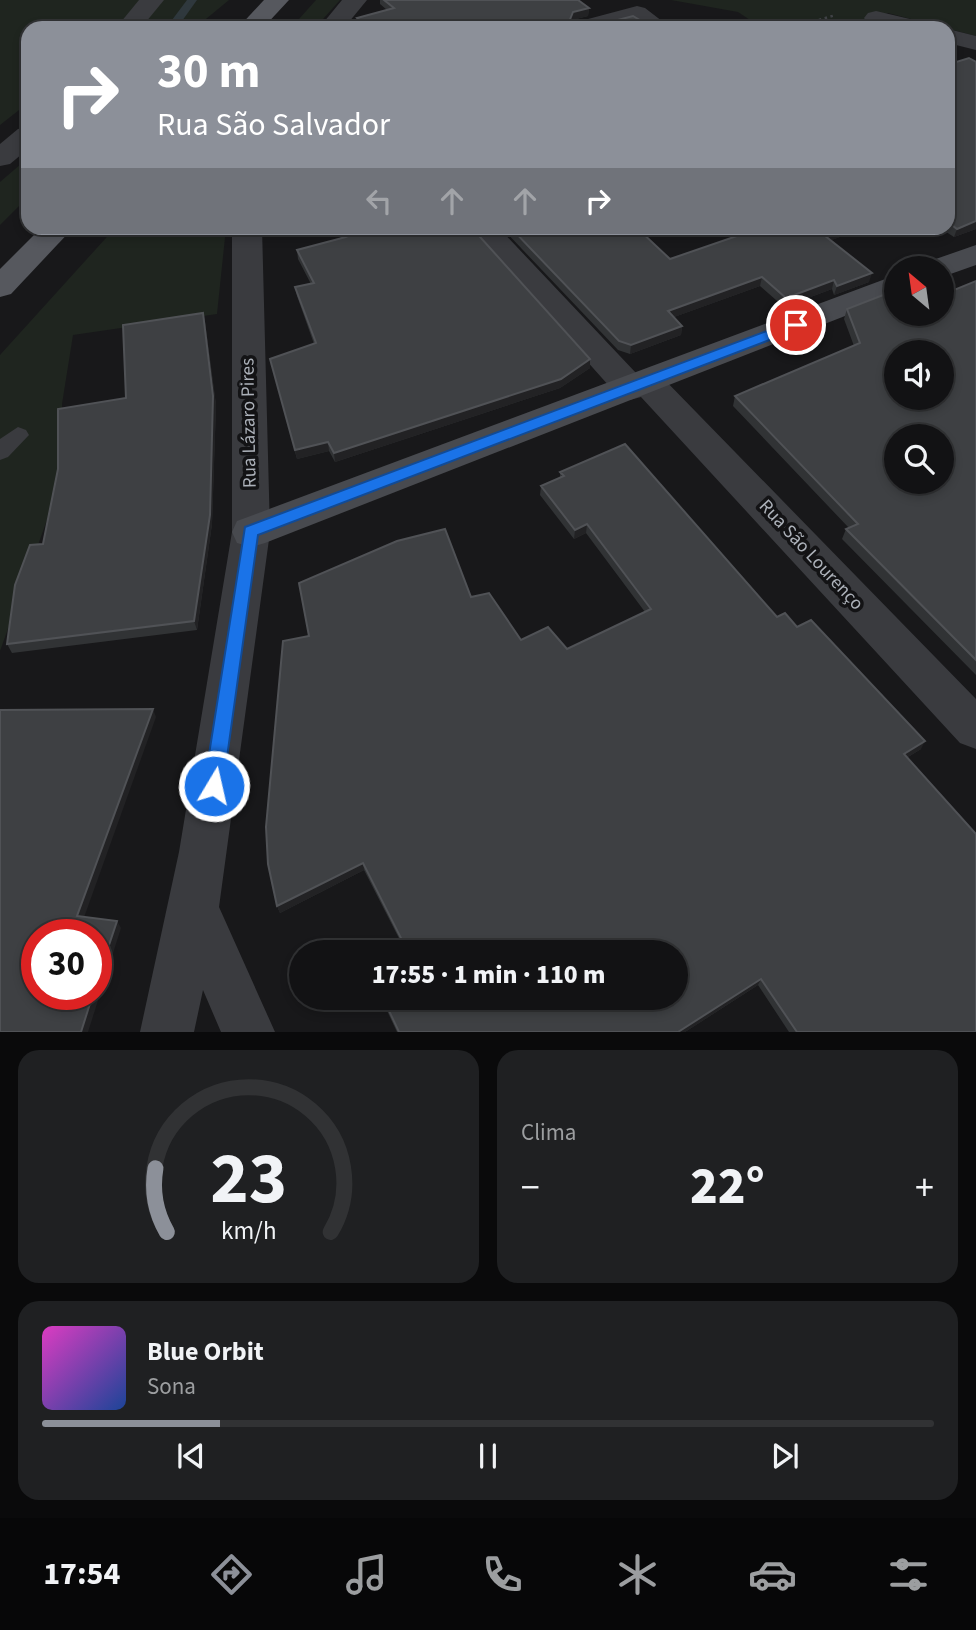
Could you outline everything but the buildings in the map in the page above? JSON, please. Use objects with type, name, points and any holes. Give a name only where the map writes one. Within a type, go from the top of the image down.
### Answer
[{"type":"main road","points":[[257,21],[277,0]]},
{"type":"main road","points":[[0,287],[51,235]]},
{"type":"street","points":[[134,21],[152,0]]},
{"type":"street","points":[[337,21],[355,0]]},
{"type":"street","points":[[608,21],[637,13],[649,21]]},
{"type":"street","points":[[876,18],[889,21]]},
{"type":"street","points":[[955,38],[976,43]]},
{"type":"street","points":[[0,158],[21,141]]},
{"type":"street","name":"Rua Lázaro Pires","points":[[167,1031],[193,906],[218,760],[250,532],[247,235]]},
{"type":"street","name":"Rua São Lourenço","points":[[490,235],[976,729]]},
{"type":"street","points":[[954,263],[976,254]]},
{"type":"street","points":[[250,532],[884,290]]},
{"type":"street","points":[[193,906],[248,1031]]},
{"type":"lane","points":[[0,452],[18,435]]},
{"type":"shaded area","points":[[0,0],[229,0],[204,21],[21,21],[21,108],[0,125]]},
{"type":"shaded area","points":[[316,0],[340,0],[321,21],[297,21]]},
{"type":"shaded area","points":[[671,0],[976,0],[976,36],[955,31],[955,21],[919,21],[888,13],[862,21],[752,21],[738,12]]},
{"type":"shaded area","points":[[21,164],[21,204],[0,225],[0,182]]},
{"type":"shaded area","points":[[109,235],[225,235],[217,314],[73,335],[62,404],[62,478],[0,651],[0,355]]},
{"type":"waterway","points":[[176,21],[192,0]]},
{"type":"route","points":[[214,786],[247,574],[250,532],[796,325]]}]
